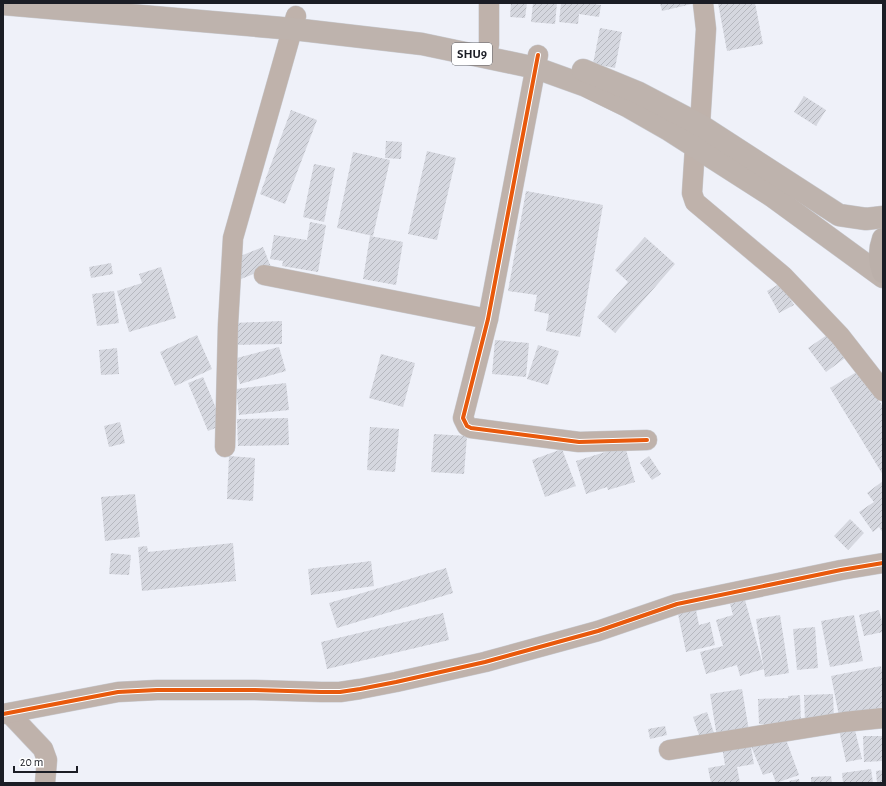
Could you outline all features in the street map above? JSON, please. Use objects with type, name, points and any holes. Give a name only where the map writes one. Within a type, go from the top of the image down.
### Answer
[{"type":"highway","points":[[883,239],[880,248],[880,264],[883,272]]},
{"type":"main road","name":"SHU9","points":[[154,3],[295,22],[422,44],[537,61],[592,73],[640,92],[700,125],[838,215],[866,220],[883,217]]},
{"type":"main road","name":"SHU9","points":[[3,4],[295,22],[425,32],[489,45],[537,61],[627,106],[669,130],[772,196],[883,277]]},
{"type":"street","points":[[489,3],[489,45]]},
{"type":"street","points":[[700,125],[706,29],[703,3]]},
{"type":"street","points":[[225,447],[228,325],[233,238],[295,22]]},
{"type":"street","points":[[537,61],[488,319],[463,418],[467,426],[471,428],[580,442],[648,440]]},
{"type":"street","points":[[695,147],[692,193],[695,202],[783,276],[840,336],[883,391]]},
{"type":"street","points":[[264,274],[488,319]]},
{"type":"street","points":[[6,713],[118,692],[157,690],[340,692],[360,689],[492,660],[598,631],[677,604],[841,570],[883,563]]},
{"type":"street","points":[[6,713],[43,749],[47,760],[46,783]]},
{"type":"street","points":[[668,750],[844,722],[883,718]]},
{"type":"building","points":[[511,3],[527,3],[525,18],[510,17]]},
{"type":"building","points":[[533,3],[557,3],[555,24],[531,22]]},
{"type":"building","points":[[561,3],[586,3],[601,5],[599,17],[579,14],[578,24],[559,22]]},
{"type":"building","points":[[660,3],[692,3],[692,4],[662,11]]},
{"type":"building","points":[[718,3],[755,3],[763,44],[727,51]]},
{"type":"building","points":[[600,28],[622,32],[615,68],[593,64]]},
{"type":"building","points":[[804,96],[826,110],[816,126],[794,112]]},
{"type":"building","points":[[291,110],[317,120],[285,204],[260,194]]},
{"type":"building","points":[[386,141],[402,142],[401,159],[385,158]]},
{"type":"building","points":[[427,151],[456,158],[437,240],[408,234]]},
{"type":"building","points":[[353,152],[390,160],[373,236],[337,228]]},
{"type":"building","points":[[314,164],[335,168],[324,222],[303,217]]},
{"type":"building","points":[[526,191],[603,205],[580,337],[546,331],[549,314],[534,311],[537,295],[508,291]]},
{"type":"building","points":[[310,222],[326,225],[318,272],[282,266],[283,261],[270,259],[274,235],[307,240]]},
{"type":"building","points":[[370,236],[403,242],[396,285],[363,279]]},
{"type":"building","points":[[645,237],[675,264],[615,333],[597,317],[628,282],[615,270]]},
{"type":"building","points":[[263,247],[271,267],[241,279],[233,259]]},
{"type":"building","points":[[111,263],[113,274],[91,278],[89,267]]},
{"type":"building","points":[[161,267],[176,318],[129,332],[117,291],[142,283],[139,274]]},
{"type":"building","points":[[781,283],[794,305],[779,313],[767,291]]},
{"type":"building","points":[[114,291],[119,323],[97,326],[92,294]]},
{"type":"building","points":[[282,321],[282,344],[235,345],[234,323]]},
{"type":"building","points":[[197,335],[212,369],[175,386],[160,352]]},
{"type":"building","points":[[827,335],[845,358],[826,372],[808,348]]},
{"type":"building","points":[[495,340],[529,343],[526,377],[492,374]]},
{"type":"building","points":[[538,345],[559,351],[548,385],[527,379]]},
{"type":"building","points":[[279,347],[286,371],[240,384],[233,359]]},
{"type":"building","points":[[117,348],[119,374],[101,375],[99,350]]},
{"type":"building","points":[[381,354],[415,363],[403,407],[369,398]]},
{"type":"building","points":[[860,370],[883,407],[883,475],[830,388]]},
{"type":"building","points":[[203,377],[223,425],[208,431],[188,383]]},
{"type":"building","points":[[286,383],[289,410],[239,415],[236,389]]},
{"type":"building","points":[[288,418],[289,445],[238,446],[237,419]]},
{"type":"building","points":[[120,422],[125,443],[109,447],[104,426]]},
{"type":"building","points":[[370,427],[399,429],[395,472],[367,470]]},
{"type":"building","points":[[434,434],[467,436],[464,474],[431,472]]},
{"type":"building","points":[[625,446],[635,482],[608,490],[607,487],[586,494],[576,461]]},
{"type":"building","points":[[562,449],[576,486],[545,497],[532,460]]},
{"type":"building","points":[[229,456],[255,458],[253,501],[227,499]]},
{"type":"building","points":[[649,456],[661,474],[652,480],[640,463]]},
{"type":"building","points":[[883,481],[883,533],[879,527],[873,532],[859,512],[874,502],[867,493]]},
{"type":"building","points":[[135,494],[140,537],[105,541],[101,497]]},
{"type":"building","points":[[850,519],[864,533],[848,550],[834,536]]},
{"type":"building","points":[[233,543],[236,581],[142,591],[138,547],[147,546],[148,552]]},
{"type":"building","points":[[111,553],[131,555],[129,575],[109,574]]},
{"type":"building","points":[[371,561],[374,586],[311,595],[308,569]]},
{"type":"building","points":[[446,568],[453,593],[337,628],[329,603]]},
{"type":"building","points":[[745,600],[764,669],[740,676],[737,665],[706,674],[700,652],[723,646],[716,620],[733,615],[730,604]]},
{"type":"building","points":[[696,610],[699,625],[710,622],[715,645],[686,652],[678,614]]},
{"type":"building","points":[[879,610],[883,625],[883,632],[864,636],[859,615]]},
{"type":"building","points":[[443,613],[449,640],[327,669],[321,642]]},
{"type":"building","points":[[780,615],[789,673],[765,677],[756,619]]},
{"type":"building","points":[[854,615],[863,661],[830,667],[821,621]]},
{"type":"building","points":[[815,627],[818,668],[797,670],[793,629]]},
{"type":"building","points":[[881,666],[883,677],[883,707],[839,716],[831,676]]},
{"type":"building","points":[[742,689],[749,731],[717,737],[710,694]]},
{"type":"building","points":[[833,694],[834,720],[805,722],[804,695]]},
{"type":"building","points":[[800,695],[801,723],[759,724],[758,699],[788,698],[788,696]]},
{"type":"building","points":[[707,712],[715,736],[701,741],[693,717]]},
{"type":"building","points":[[665,726],[667,735],[650,739],[648,729]]},
{"type":"building","points":[[854,726],[862,759],[846,762],[839,730]]},
{"type":"building","points":[[784,734],[799,775],[776,783],[772,772],[763,775],[751,746]]},
{"type":"building","points":[[863,736],[883,736],[883,761],[864,762]]},
{"type":"building","points":[[750,742],[754,764],[737,767],[740,783],[711,783],[708,768],[725,765],[722,747]]},
{"type":"building","points":[[871,769],[873,783],[843,783],[842,773]]},
{"type":"building","points":[[883,770],[883,783],[877,783],[876,771]]},
{"type":"building","points":[[831,776],[832,783],[811,783],[811,777]]},
{"type":"building","points":[[799,779],[800,783],[790,783],[789,781]]},
{"type":"cycle path","points":[[538,55],[488,319],[463,418],[467,426],[471,428],[579,442],[647,440]]},
{"type":"cycle path","points":[[3,714],[118,692],[157,690],[340,692],[360,689],[485,662],[598,631],[677,604],[841,570],[883,563]]}]
